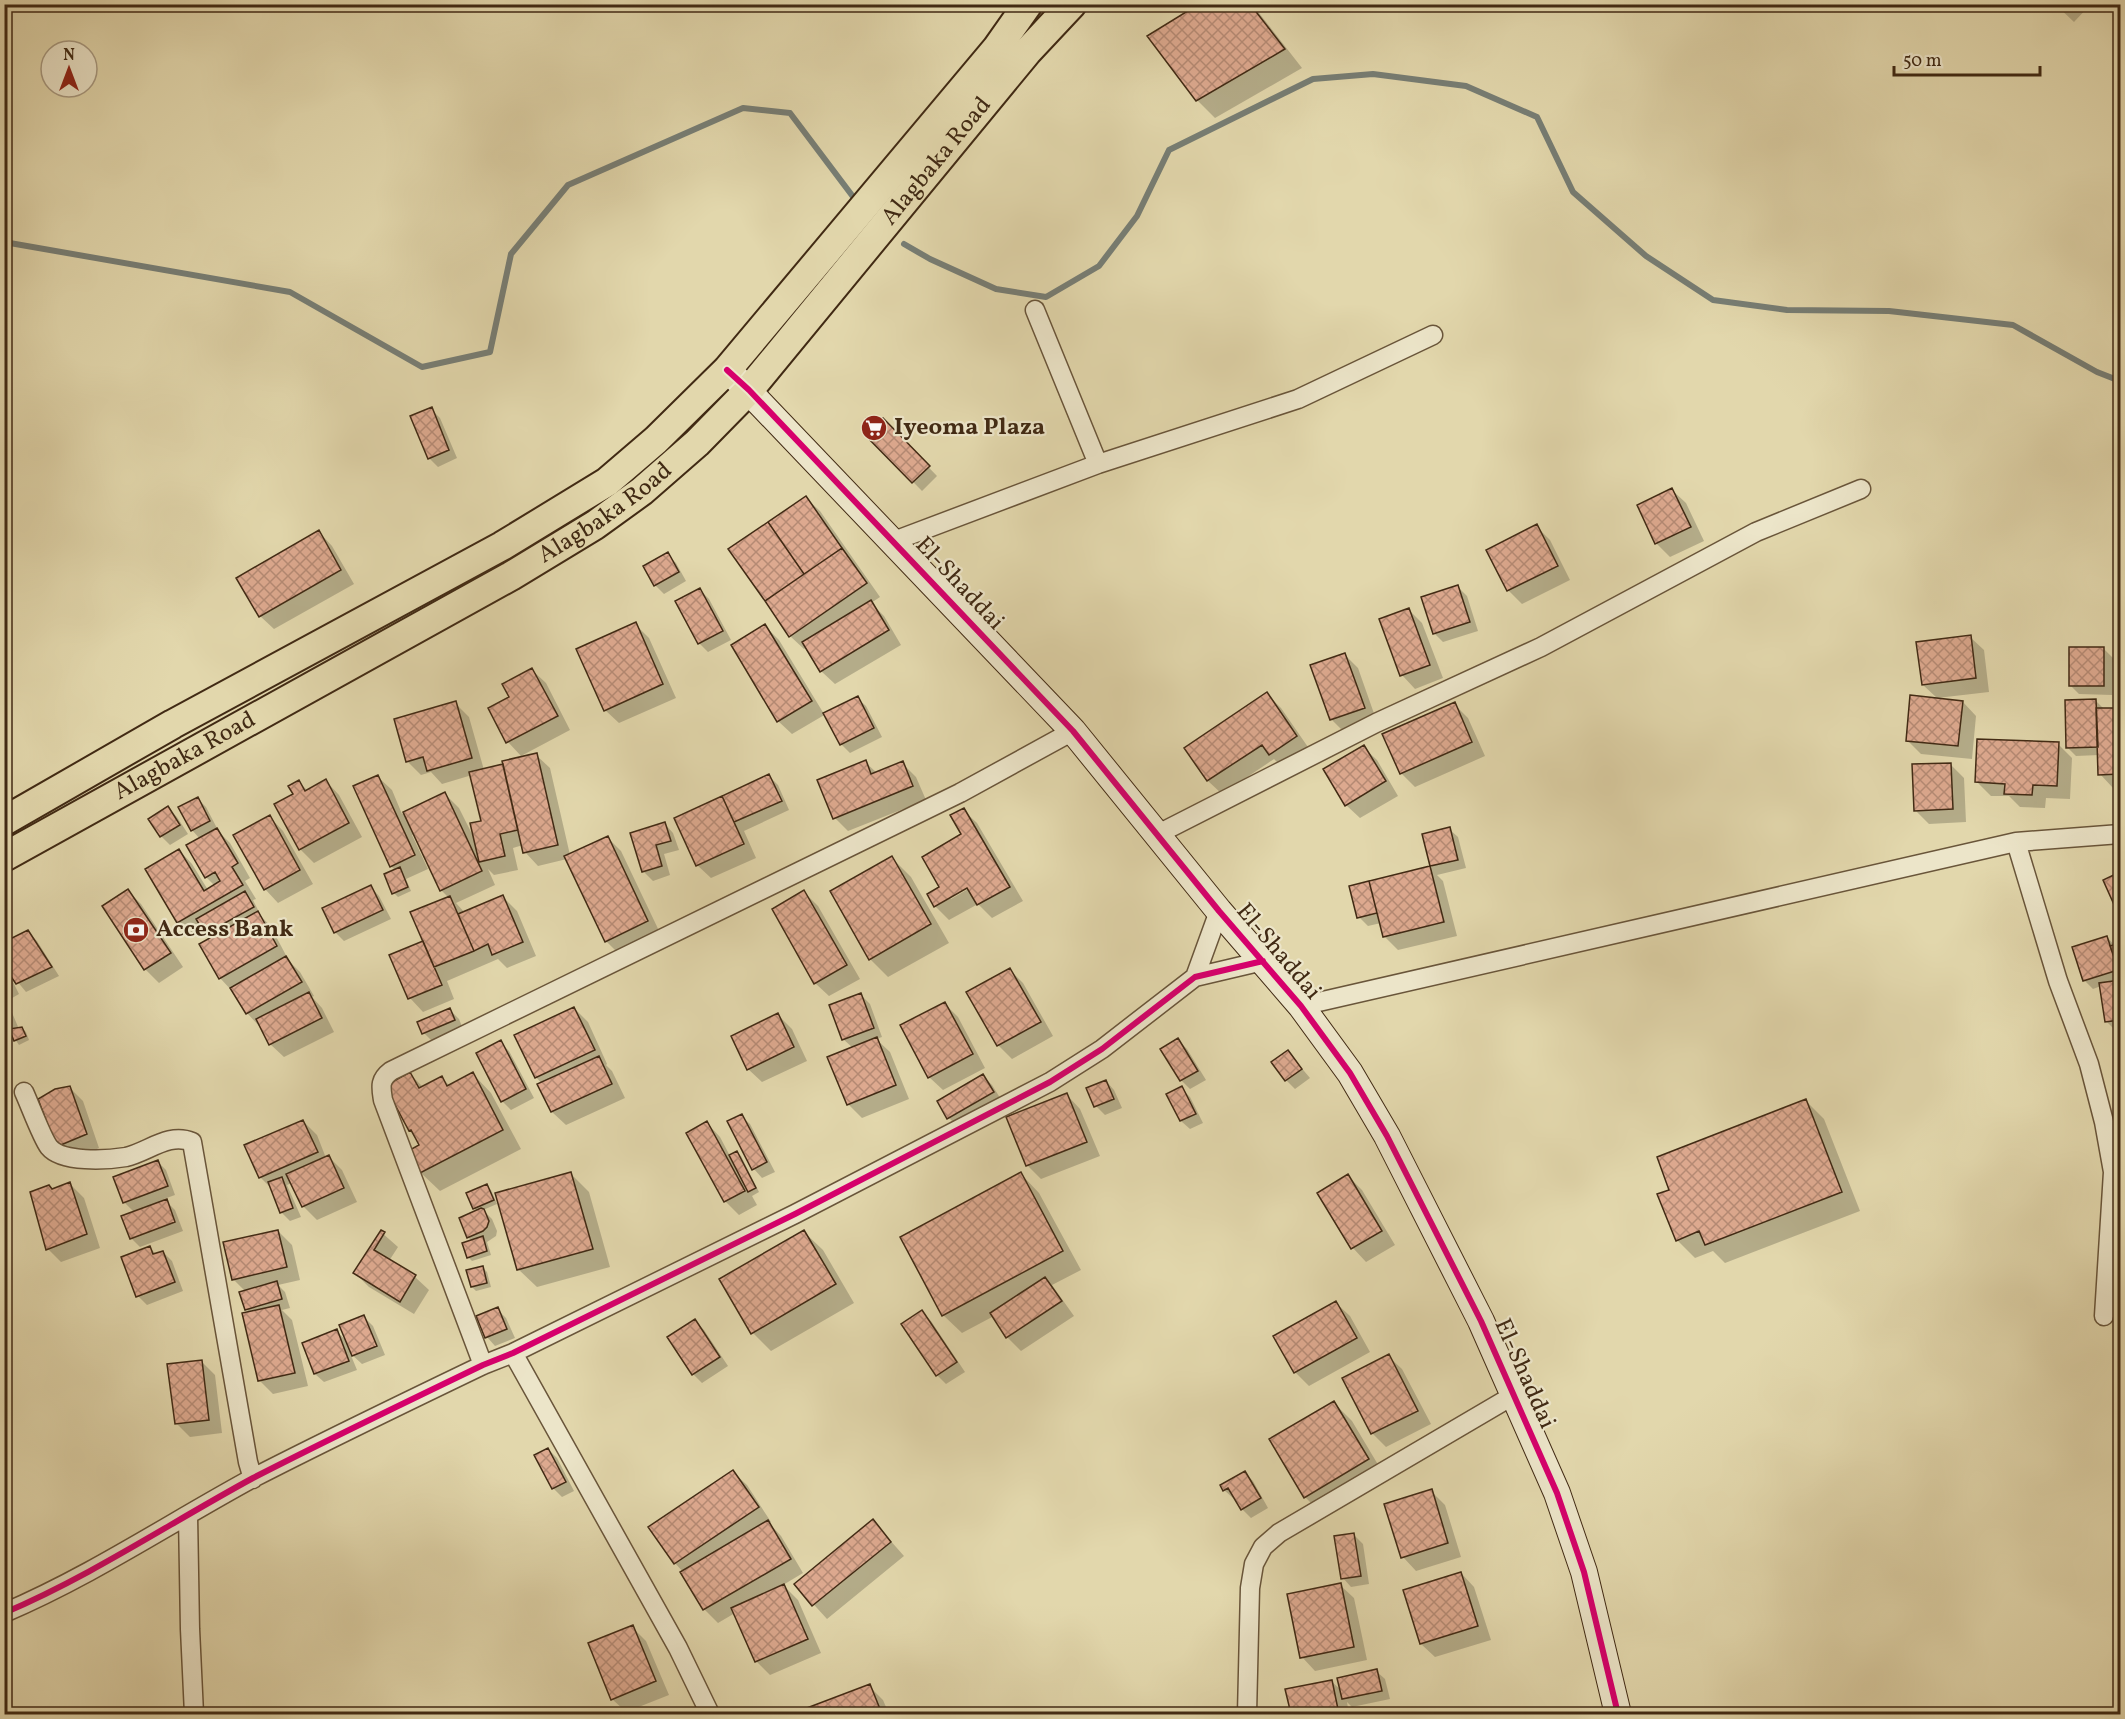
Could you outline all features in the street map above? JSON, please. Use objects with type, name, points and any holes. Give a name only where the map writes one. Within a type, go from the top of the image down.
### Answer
[{"type":"main road","name":"Alagbaka Road","points":[[4,821],[173,724],[502,546],[607,482],[656,440],[726,369],[997,48],[1028,4]]},
{"type":"main road","name":"Alagbaka Road","points":[[4,857],[511,576],[595,525],[642,491],[697,443],[749,390],[1027,52],[1072,4]]},
{"type":"main road","points":[[173,724],[190,755]]},
{"type":"street","points":[[1035,310],[1098,464]]},
{"type":"street","points":[[894,541],[1098,464],[1298,399],[1433,335]]},
{"type":"street","name":"El-Shaddai","points":[[726,369],[894,541],[1073,731],[1219,911],[1300,1006],[1350,1073],[1387,1136],[1481,1321],[1557,1493],[1584,1572],[1618,1714]]},
{"type":"street","points":[[1158,834],[1376,723],[1541,647],[1756,532],[1861,489]]},
{"type":"street","points":[[483,1365],[383,1100],[380,1085],[384,1076],[390,1071],[960,793],[1073,731]]},
{"type":"street","points":[[1300,1006],[2016,842],[2121,834]]},
{"type":"street","points":[[2016,842],[2058,981],[2089,1064],[2104,1122],[2113,1172],[2104,1316]]},
{"type":"street","points":[[1195,977],[1219,911]]},
{"type":"street","points":[[4,1613],[29,1603],[112,1559],[253,1479],[795,1214],[1050,1082],[1102,1049],[1195,977],[1263,961]]},
{"type":"street","points":[[24,1092],[49,1148],[64,1157],[80,1159],[126,1157],[172,1140],[185,1139],[192,1142],[253,1479]]},
{"type":"street","points":[[513,1353],[678,1648],[710,1714]]},
{"type":"street","points":[[1247,1714],[1250,1588],[1254,1564],[1263,1547],[1279,1533],[1514,1395]]},
{"type":"street","points":[[188,1515],[189,1629],[194,1714]]},
{"type":"building","points":[[1199,4],[1250,4],[1285,49],[1196,101],[1147,36]]},
{"type":"building","points":[[432,407],[449,450],[428,459],[410,416]]},
{"type":"building","points":[[883,418],[930,466],[912,483],[865,435]]},
{"type":"building","points":[[1672,488],[1691,527],[1655,544],[1637,505]]},
{"type":"building","points":[[806,496],[842,548],[804,574],[768,522]]},
{"type":"building","points":[[768,522],[804,574],[765,601],[728,549]]},
{"type":"building","points":[[1537,524],[1558,566],[1507,591],[1486,550]]},
{"type":"building","points":[[319,530],[341,570],[259,617],[236,578]]},
{"type":"building","points":[[842,548],[867,583],[789,637],[765,601]]},
{"type":"building","points":[[668,552],[679,572],[654,586],[643,566]]},
{"type":"building","points":[[1458,585],[1470,622],[1433,634],[1421,597]]},
{"type":"building","points":[[700,588],[723,631],[698,644],[675,601]]},
{"type":"building","points":[[871,600],[889,630],[820,672],[802,642]]},
{"type":"building","points":[[1409,608],[1430,665],[1400,676],[1379,619]]},
{"type":"building","points":[[636,622],[663,684],[604,711],[576,649]]},
{"type":"building","points":[[765,624],[812,701],[777,722],[731,645]]},
{"type":"building","points":[[1971,635],[1976,678],[1922,685],[1916,642]]},
{"type":"building","points":[[2069,647],[2104,647],[2104,686],[2069,686]]},
{"type":"building","points":[[1345,653],[1365,708],[1330,720],[1310,665]]},
{"type":"building","points":[[532,668],[558,716],[506,743],[488,708],[509,697],[502,684]]},
{"type":"building","points":[[1267,692],[1297,736],[1269,755],[1262,745],[1207,781],[1184,748]]},
{"type":"building","points":[[1910,695],[1963,701],[1958,746],[1906,741]]},
{"type":"building","points":[[858,696],[874,728],[840,745],[823,713]]},
{"type":"building","points":[[2096,699],[2098,747],[2066,748],[2065,700]]},
{"type":"building","points":[[456,701],[472,758],[427,771],[423,757],[406,762],[394,719]]},
{"type":"building","points":[[1455,702],[1472,742],[1400,774],[1382,734]]},
{"type":"building","points":[[2096,708],[2120,708],[2120,774],[2098,775]]},
{"type":"building","points":[[1977,739],[2059,742],[2057,786],[2033,785],[2032,795],[2004,794],[2005,784],[1975,782]]},
{"type":"building","points":[[1364,745],[1386,781],[1345,806],[1323,769]]},
{"type":"building","points":[[537,753],[558,845],[523,853],[502,761]]},
{"type":"building","points":[[866,760],[871,774],[903,761],[913,786],[833,819],[817,780]]},
{"type":"building","points":[[1951,763],[1953,809],[1914,811],[1912,764]]},
{"type":"building","points":[[503,764],[518,830],[500,834],[505,856],[479,862],[470,823],[481,821],[469,772]]},
{"type":"building","points":[[769,774],[782,801],[734,822],[722,796]]},
{"type":"building","points":[[378,775],[415,855],[390,867],[353,786]]},
{"type":"building","points":[[326,779],[349,823],[299,850],[274,804],[293,794],[288,786],[299,780],[305,791]]},
{"type":"building","points":[[445,792],[482,871],[440,891],[403,812]]},
{"type":"building","points":[[722,796],[744,844],[696,866],[674,818]]},
{"type":"building","points":[[198,797],[210,821],[191,831],[178,807]]},
{"type":"building","points":[[168,806],[180,825],[160,837],[148,819]]},
{"type":"building","points":[[964,808],[1010,887],[977,905],[967,888],[934,907],[927,894],[939,887],[922,857],[961,834],[950,815]]},
{"type":"building","points":[[270,815],[300,870],[264,890],[233,835]]},
{"type":"building","points":[[665,822],[671,841],[656,845],[662,866],[642,872],[630,833]]},
{"type":"building","points":[[1450,827],[1458,860],[1430,866],[1422,834]]},
{"type":"building","points":[[217,828],[238,863],[232,867],[243,885],[177,923],[145,869],[179,849],[204,891],[220,881],[215,872],[205,878],[186,845]]},
{"type":"building","points":[[608,836],[648,921],[605,942],[564,856]]},
{"type":"building","points":[[892,856],[931,924],[869,960],[830,891]]},
{"type":"building","points":[[1430,866],[1444,922],[1383,937],[1369,881]]},
{"type":"building","points":[[400,867],[408,887],[392,894],[384,874]]},
{"type":"building","points":[[2120,872],[2120,918],[2103,880]]},
{"type":"building","points":[[1369,881],[1377,913],[1357,918],[1349,886]]},
{"type":"building","points":[[371,885],[383,910],[334,933],[322,908]]},
{"type":"building","name":"Access Bank","points":[[128,889],[171,953],[144,970],[102,906]]},
{"type":"building","points":[[804,890],[847,965],[814,984],[772,909]]},
{"type":"building","points":[[245,891],[254,907],[205,934],[196,919]]},
{"type":"building","points":[[503,895],[523,942],[492,955],[488,944],[474,951],[458,914]]},
{"type":"building","points":[[450,896],[474,951],[434,967],[410,912]]},
{"type":"building","points":[[258,911],[277,946],[219,979],[199,944]]},
{"type":"building","points":[[28,930],[52,967],[16,984],[4,966],[4,942]]},
{"type":"building","points":[[2107,936],[2118,970],[2083,981],[2072,947]]},
{"type":"building","points":[[423,941],[442,985],[408,999],[389,955]]},
{"type":"building","points":[[2120,943],[2120,965],[2117,966],[2110,946]]},
{"type":"building","points":[[286,956],[302,982],[246,1014],[230,988]]},
{"type":"building","points":[[1010,968],[1041,1022],[997,1046],[966,992]]},
{"type":"building","points":[[2120,980],[2120,1020],[2105,1022],[2099,983]]},
{"type":"building","points":[[309,992],[322,1018],[269,1045],[256,1019]]},
{"type":"building","points":[[861,993],[874,1028],[842,1040],[829,1005]]},
{"type":"building","points":[[945,1002],[973,1054],[928,1078],[900,1025]]},
{"type":"building","points":[[574,1007],[595,1050],[535,1078],[514,1035]]},
{"type":"building","points":[[450,1008],[455,1020],[422,1034],[417,1022]]},
{"type":"building","points":[[778,1013],[794,1047],[747,1070],[731,1036]]},
{"type":"building","points":[[22,1027],[26,1036],[14,1041],[9,1029]]},
{"type":"building","points":[[877,1037],[896,1085],[847,1105],[827,1057]]},
{"type":"building","points":[[1178,1038],[1198,1071],[1180,1081],[1160,1049]]},
{"type":"building","points":[[501,1040],[526,1089],[501,1102],[476,1053]]},
{"type":"building","points":[[1288,1050],[1302,1069],[1285,1081],[1271,1062]]},
{"type":"building","points":[[599,1056],[612,1084],[551,1112],[537,1084]]},
{"type":"building","points":[[410,1072],[419,1088],[442,1076],[447,1086],[473,1072],[503,1130],[420,1173],[408,1151],[419,1145],[385,1086]]},
{"type":"building","points":[[983,1074],[994,1092],[947,1119],[937,1101]]},
{"type":"building","points":[[1106,1080],[1114,1099],[1094,1107],[1086,1088]]},
{"type":"building","points":[[70,1086],[87,1134],[56,1147],[38,1099],[55,1089]]},
{"type":"building","points":[[1182,1086],[1196,1114],[1180,1121],[1166,1094]]},
{"type":"building","points":[[1067,1093],[1087,1142],[1026,1166],[1006,1117]]},
{"type":"building","points":[[1806,1099],[1842,1192],[1705,1245],[1699,1231],[1676,1241],[1657,1194],[1669,1190],[1657,1157]]},
{"type":"building","points":[[742,1114],[767,1162],[752,1170],[727,1121]]},
{"type":"building","points":[[303,1120],[318,1152],[259,1178],[244,1145]]},
{"type":"building","points":[[707,1121],[745,1191],[724,1202],[686,1133]]},
{"type":"building","points":[[737,1151],[756,1188],[748,1192],[729,1155]]},
{"type":"building","points":[[329,1155],[344,1188],[302,1207],[286,1174]]},
{"type":"building","points":[[158,1160],[168,1186],[123,1203],[113,1177]]},
{"type":"building","points":[[571,1172],[593,1249],[517,1270],[495,1193]]},
{"type":"building","points":[[1021,1172],[1063,1251],[942,1316],[900,1237]]},
{"type":"building","points":[[1348,1174],[1382,1231],[1351,1249],[1317,1193]]},
{"type":"building","points":[[282,1177],[293,1208],[280,1213],[268,1182]]},
{"type":"building","points":[[70,1182],[87,1234],[46,1250],[30,1192],[49,1185],[52,1189]]},
{"type":"building","points":[[487,1184],[494,1200],[473,1209],[466,1193]]},
{"type":"building","points":[[167,1199],[175,1222],[130,1239],[121,1216]]},
{"type":"building","points":[[481,1208],[484,1209],[489,1221],[487,1227],[467,1238],[459,1218]]},
{"type":"building","points":[[278,1230],[287,1267],[232,1280],[223,1242]]},
{"type":"building","points":[[381,1230],[385,1232],[374,1250],[416,1275],[400,1302],[353,1273]]},
{"type":"building","points":[[804,1230],[836,1284],[751,1334],[719,1279]]},
{"type":"building","points":[[483,1236],[487,1251],[467,1258],[462,1243]]},
{"type":"building","points":[[150,1246],[153,1254],[163,1251],[175,1282],[136,1297],[121,1257]]},
{"type":"building","points":[[483,1266],[487,1283],[471,1287],[466,1270]]},
{"type":"building","points":[[1045,1277],[1062,1301],[1006,1338],[990,1313]]},
{"type":"building","points":[[277,1281],[282,1299],[245,1310],[239,1292]]},
{"type":"building","points":[[1336,1301],[1357,1338],[1294,1373],[1273,1336]]},
{"type":"building","points":[[279,1305],[295,1373],[258,1381],[242,1313]]},
{"type":"building","points":[[498,1307],[507,1329],[485,1338],[476,1316]]},
{"type":"building","points":[[922,1310],[957,1362],[936,1376],[901,1324]]},
{"type":"building","points":[[364,1315],[377,1346],[352,1356],[339,1325]]},
{"type":"building","points":[[695,1319],[720,1357],[692,1375],[667,1337]]},
{"type":"building","points":[[337,1329],[349,1361],[314,1374],[302,1343]]},
{"type":"building","points":[[1389,1354],[1418,1411],[1371,1434],[1342,1378]]},
{"type":"building","points":[[202,1360],[209,1420],[175,1424],[167,1364]]},
{"type":"building","points":[[1334,1401],[1369,1459],[1304,1498],[1269,1439]]},
{"type":"building","points":[[548,1448],[566,1482],[552,1489],[534,1455]]},
{"type":"building","points":[[733,1470],[759,1507],[674,1564],[648,1527]]},
{"type":"building","points":[[1245,1471],[1261,1498],[1241,1510],[1228,1488],[1223,1491],[1220,1485]]},
{"type":"building","points":[[1432,1489],[1448,1543],[1401,1558],[1384,1504]]},
{"type":"building","points":[[873,1519],[891,1542],[812,1606],[794,1584]]},
{"type":"building","points":[[768,1520],[791,1559],[703,1610],[680,1572]]},
{"type":"building","points":[[1354,1533],[1361,1576],[1341,1579],[1334,1536]]},
{"type":"building","points":[[1461,1572],[1478,1626],[1420,1644],[1403,1590]]},
{"type":"building","points":[[1341,1583],[1354,1647],[1300,1658],[1287,1594]]},
{"type":"building","points":[[784,1584],[808,1639],[755,1662],[731,1608]]},
{"type":"building","points":[[633,1625],[656,1681],[611,1700],[588,1643]]},
{"type":"building","points":[[1377,1669],[1382,1691],[1342,1699],[1337,1678]]},
{"type":"building","points":[[1332,1680],[1339,1714],[1291,1714],[1285,1689]]},
{"type":"building","points":[[870,1684],[882,1714],[791,1714]]},
{"type":"waterway","points":[[904,244],[930,259],[996,289],[1046,297],[1099,266],[1137,216],[1169,150],[1313,79],[1373,74],[1466,86],[1537,117],[1573,192],[1646,256],[1713,300],[1787,310],[1889,311],[2013,325],[2097,372],[2120,381]]},
{"type":"waterway","points":[[4,242],[290,292],[422,367],[490,352],[511,254],[568,185],[743,108],[790,113],[854,198]]},
{"type":"cycle path","points":[[727,370],[749,390],[1073,731],[1219,911],[1301,1006],[1350,1073],[1387,1136],[1481,1321],[1557,1493],[1584,1572],[1618,1714]]},
{"type":"cycle path","points":[[4,1613],[68,1583],[282,1463],[483,1365],[513,1353],[795,1214],[1050,1082],[1102,1049],[1195,977],[1263,961]]},
{"type":"place","name":"Iyeoma Plaza","points":[[874,428]]},
{"type":"place","name":"Access Bank","points":[[136,930]]}]
